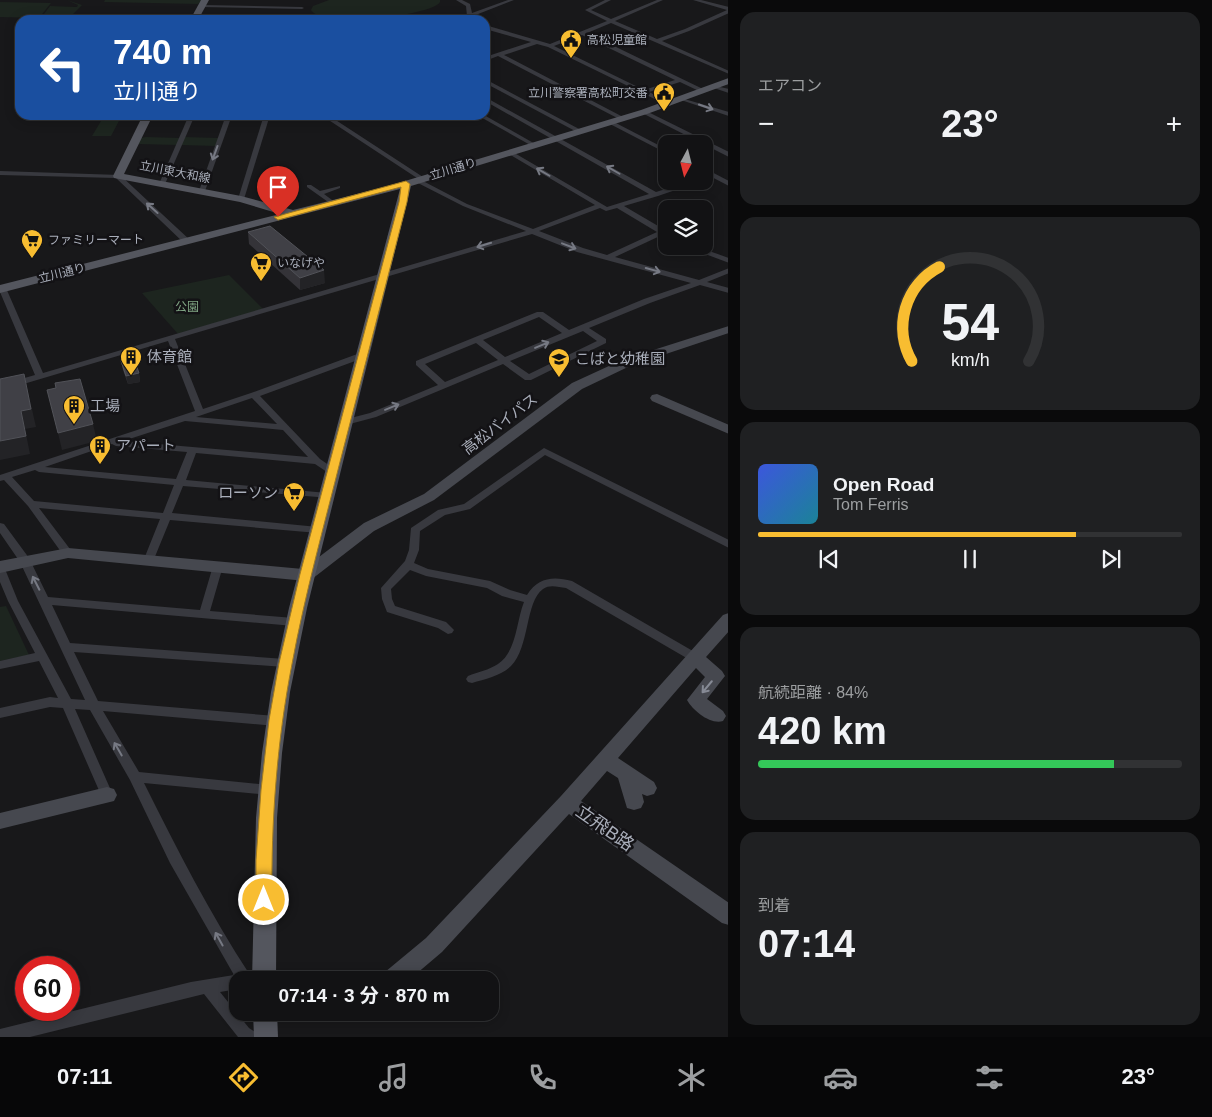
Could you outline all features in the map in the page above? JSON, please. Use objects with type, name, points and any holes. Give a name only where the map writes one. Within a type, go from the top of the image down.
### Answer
[{"type":"main road","points":[[197,15],[203,3]]},
{"type":"main road","name":"立川通り","points":[[1,289],[333,204],[414,181],[644,112],[728,81]]},
{"type":"main road","name":"立川東大和線","points":[[146,120],[118,176],[241,199],[294,213]]},
{"type":"main road","points":[[264,971],[264,860],[276,720],[285,663],[306,574],[405,195],[414,181]]},
{"type":"main road","points":[[265,1021],[266,1037]]},
{"type":"street","points":[[300,15],[302,0]]},
{"type":"street","points":[[458,0],[468,5],[471,15]]},
{"type":"street","points":[[479,15],[512,0]]},
{"type":"street","points":[[609,0],[587,10],[728,73]]},
{"type":"street","points":[[550,46],[661,0]]},
{"type":"street","points":[[695,0],[728,10]]},
{"type":"street","points":[[203,3],[302,8]]},
{"type":"street","points":[[657,41],[688,30],[728,10]]},
{"type":"street","points":[[717,16],[728,19]]},
{"type":"street","points":[[490,28],[550,46],[597,67],[669,104]]},
{"type":"street","points":[[582,33],[703,91]]},
{"type":"street","points":[[490,57],[537,42]]},
{"type":"street","points":[[500,55],[623,118]]},
{"type":"street","points":[[643,92],[680,80]]},
{"type":"street","points":[[490,84],[579,131]]},
{"type":"street","points":[[713,86],[728,91]]},
{"type":"street","points":[[683,99],[728,114]]},
{"type":"street","points":[[490,102],[656,195]]},
{"type":"street","points":[[644,112],[727,153]]},
{"type":"street","points":[[162,184],[190,120]]},
{"type":"street","points":[[202,191],[227,120]]},
{"type":"street","points":[[241,199],[268,120]]},
{"type":"street","points":[[331,120],[414,181],[449,198],[531,232],[607,258],[728,291]]},
{"type":"street","points":[[489,120],[534,145]]},
{"type":"street","points":[[610,122],[658,147]]},
{"type":"street","points":[[509,152],[606,209],[671,190]]},
{"type":"street","points":[[0,172],[118,176],[187,240]]},
{"type":"street","points":[[714,176],[728,184]]},
{"type":"street","points":[[310,186],[333,204]]},
{"type":"street","points":[[319,193],[338,187]]},
{"type":"street","points":[[0,388],[531,232],[600,206]]},
{"type":"street","points":[[619,206],[658,229]]},
{"type":"street","points":[[607,258],[658,236]]},
{"type":"street","points":[[712,255],[728,261]]},
{"type":"street","points":[[346,422],[373,415],[647,301],[699,283],[728,270]]},
{"type":"street","points":[[1,289],[40,376]]},
{"type":"street","points":[[445,386],[419,363],[540,314],[569,334]]},
{"type":"street","points":[[477,340],[528,378],[603,341],[584,328]]},
{"type":"street","name":"高松バイパス","points":[[306,574],[370,528],[430,497],[577,386],[626,363],[728,329]]},
{"type":"street","points":[[171,339],[200,412]]},
{"type":"street","points":[[68,553],[31,504],[3,477],[254,395],[363,355]]},
{"type":"street","points":[[254,395],[317,461],[333,472]]},
{"type":"street","points":[[657,398],[728,430]]},
{"type":"street","points":[[184,418],[286,428]]},
{"type":"street","points":[[112,442],[317,461]]},
{"type":"street","points":[[149,559],[192,450]]},
{"type":"street","points":[[448,630],[442,625],[391,609],[387,600],[386,588],[414,556],[415,530],[442,512],[467,507],[544,451],[728,545]]},
{"type":"street","points":[[34,468],[327,496]]},
{"type":"street","points":[[31,504],[318,530]]},
{"type":"street","points":[[0,526],[25,561],[94,706],[134,777],[175,859],[239,971]]},
{"type":"street","points":[[0,821],[106,795],[67,703],[13,601],[0,568],[68,553],[306,574]]},
{"type":"street","points":[[408,565],[426,572],[490,584],[506,593],[530,600]]},
{"type":"street","points":[[204,614],[218,566]]},
{"type":"street","points":[[472,679],[507,663],[514,653],[530,600],[536,588],[546,582],[560,582],[568,584],[694,657],[716,676],[696,700],[717,716]]},
{"type":"street","points":[[45,601],[294,622]]},
{"type":"street","points":[[568,802],[728,619]]},
{"type":"street","points":[[66,646],[285,663]]},
{"type":"street","points":[[0,665],[41,656]]},
{"type":"street","points":[[0,713],[50,702],[276,720]]},
{"type":"street","points":[[605,759],[627,775],[640,795]]},
{"type":"street","points":[[134,777],[269,790]]},
{"type":"street","name":"立飛B路","points":[[404,971],[434,945],[568,802],[728,916]]},
{"type":"street","points":[[0,1037],[207,987],[229,983]]},
{"type":"street","points":[[207,987],[244,1033],[250,1037]]},
{"type":"green space","points":[[67,0],[82,5],[72,15],[43,15],[50,6],[77,7],[78,5]]},
{"type":"green space","points":[[105,0],[202,0],[198,4],[104,2]]},
{"type":"green space","points":[[329,0],[440,0],[433,7],[418,12],[398,15],[319,15],[311,10],[313,6]]},
{"type":"green space","points":[[0,2],[51,3],[41,15],[0,17]]},
{"type":"green space","points":[[101,121],[119,121],[111,136],[92,136]]},
{"type":"green space","points":[[184,137],[219,139],[216,146],[181,145]]},
{"type":"green space","points":[[141,138],[180,138],[177,145],[138,144]]},
{"type":"green space","name":"公園","points":[[229,275],[263,309],[178,334],[142,293]]},
{"type":"green space","points":[[6,606],[29,655],[0,661],[0,607]]},
{"type":"building","points":[[270,226],[324,270],[300,278],[248,232]]},
{"type":"building","points":[[134,359],[139,373],[126,376],[121,361]]},
{"type":"building","points":[[24,374],[31,409],[21,411],[26,436],[0,441],[0,379]]},
{"type":"building","points":[[80,379],[93,424],[58,433],[47,390],[56,388],[55,383]]},
{"type":"place","name":"高松児童館","points":[[571,59]]},
{"type":"place","name":"立川警察署高松町交番","points":[[664,112]]},
{"type":"place","name":"ファミリーマート","points":[[32,259]]},
{"type":"place","name":"いなげや","points":[[261,282]]},
{"type":"place","name":"体育館","points":[[131,376]]},
{"type":"place","name":"こばと幼稚園","points":[[559,378]]},
{"type":"place","name":"工場","points":[[74,425]]},
{"type":"place","name":"アパート","points":[[100,465]]},
{"type":"place","name":"ローソン","points":[[294,512]]},
{"type":"route","points":[[264,900],[264,860],[269,790],[276,720],[285,663],[406,184],[278,217]]}]
